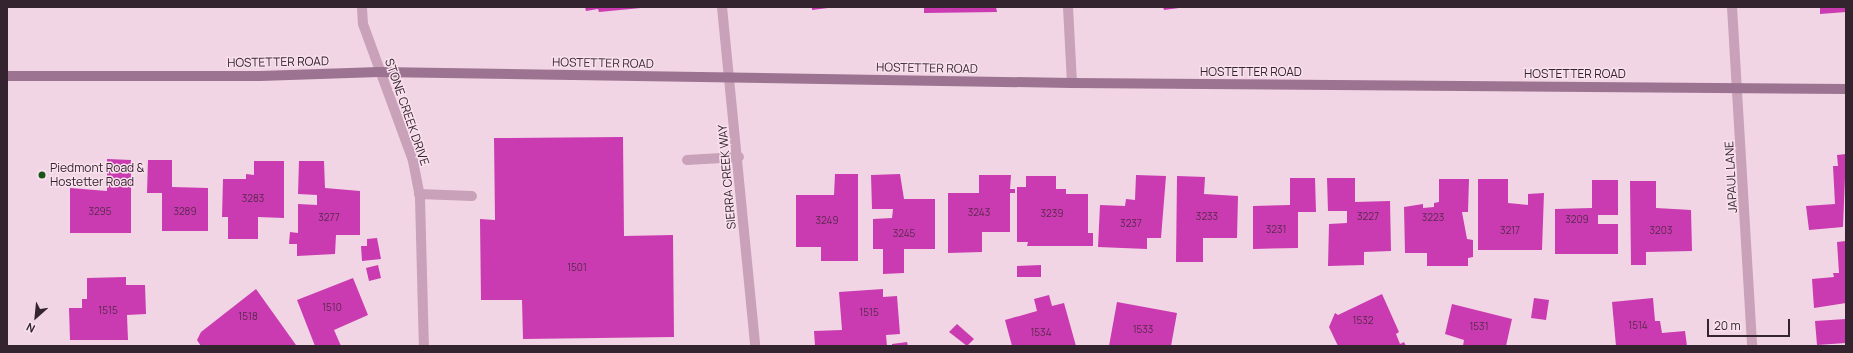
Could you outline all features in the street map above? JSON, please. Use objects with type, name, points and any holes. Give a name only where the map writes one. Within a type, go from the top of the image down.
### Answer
[{"type":"main road","name":"HOSTETTER ROAD","points":[[7,76],[260,76],[379,72],[1072,83],[1846,89]]},
{"type":"street","name":"STONE CREEK DRIVE","points":[[362,7],[363,24],[379,72],[413,161],[419,194],[424,346]]},
{"type":"street","name":"SIERRA CREEK WAY","points":[[722,7],[732,78],[755,346]]},
{"type":"street","points":[[1068,7],[1072,83]]},
{"type":"street","name":"JAPAUL LANE","points":[[1732,7],[1738,88],[1752,346]]},
{"type":"street","points":[[687,160],[739,157]]},
{"type":"street","points":[[419,194],[472,196]]},
{"type":"building","points":[[585,7],[641,8],[599,12],[598,9],[586,11]]},
{"type":"building","points":[[812,7],[828,7],[828,8],[812,10]]},
{"type":"building","points":[[924,7],[996,7],[997,12],[924,13]]},
{"type":"building","points":[[1163,7],[1178,7],[1179,8],[1164,10]]},
{"type":"building","points":[[1820,7],[1846,7],[1846,12],[1820,14]]},
{"type":"building","points":[[623,137],[624,236],[673,235],[674,337],[523,339],[522,300],[481,300],[480,219],[495,220],[494,138]]},
{"type":"building","points":[[1846,154],[1843,227],[1809,230],[1806,206],[1835,204],[1833,166],[1838,166],[1837,155]]},
{"type":"building","points":[[107,159],[131,160],[131,233],[70,233],[70,188],[107,191]]},
{"type":"building","points":[[148,160],[172,160],[172,187],[208,188],[208,231],[162,231],[162,193],[147,193]]},
{"type":"building","points":[[254,161],[284,161],[284,218],[258,217],[258,239],[228,239],[228,217],[222,217],[223,179],[246,179],[246,174],[254,175]]},
{"type":"building","points":[[299,161],[324,161],[325,188],[360,191],[360,235],[336,235],[335,254],[297,256],[297,244],[289,244],[290,232],[298,233],[298,204],[317,205],[317,195],[298,194]]},
{"type":"building","points":[[835,174],[858,174],[858,261],[821,261],[821,247],[796,247],[796,195],[834,195]]},
{"type":"building","points":[[900,174],[904,199],[935,199],[935,249],[904,249],[904,273],[883,274],[883,249],[873,249],[873,219],[892,218],[893,209],[872,209],[871,175]]},
{"type":"building","points":[[979,175],[1011,175],[1010,189],[1015,189],[1015,193],[1010,193],[1010,232],[982,232],[982,252],[948,253],[948,193],[979,193]]},
{"type":"building","points":[[1136,175],[1166,176],[1161,238],[1147,238],[1147,249],[1098,247],[1100,205],[1125,206],[1126,199],[1135,200]]},
{"type":"building","points":[[1026,176],[1056,176],[1056,189],[1066,189],[1066,194],[1088,194],[1088,233],[1093,233],[1093,246],[1027,246],[1028,242],[1017,242],[1017,187],[1026,187]]},
{"type":"building","points":[[1177,176],[1205,177],[1204,194],[1238,196],[1237,238],[1203,238],[1203,262],[1176,262]]},
{"type":"building","points":[[1290,178],[1315,178],[1316,212],[1298,212],[1298,248],[1253,249],[1253,206],[1290,205]]},
{"type":"building","points":[[1327,178],[1355,178],[1355,202],[1390,201],[1391,251],[1364,252],[1364,265],[1328,266],[1329,224],[1347,223],[1347,211],[1328,211]]},
{"type":"building","points":[[1439,179],[1469,179],[1468,212],[1462,212],[1467,239],[1473,240],[1473,257],[1468,258],[1468,266],[1427,266],[1427,253],[1405,253],[1404,207],[1423,204],[1423,208],[1434,207],[1434,203],[1439,202]]},
{"type":"building","points":[[1478,179],[1508,179],[1508,203],[1528,205],[1528,194],[1544,193],[1542,250],[1478,250]]},
{"type":"building","points":[[1592,180],[1618,180],[1618,215],[1598,215],[1598,224],[1618,224],[1618,254],[1555,254],[1555,209],[1592,208]]},
{"type":"building","points":[[1630,181],[1656,181],[1656,208],[1691,210],[1692,251],[1646,252],[1646,265],[1631,265]]},
{"type":"building","points":[[377,238],[381,259],[362,261],[361,246],[367,246],[367,239]]},
{"type":"building","points":[[1846,241],[1846,303],[1814,308],[1812,279],[1834,277],[1833,273],[1839,273],[1837,242]]},
{"type":"building","points":[[378,265],[381,278],[369,281],[366,268]]},
{"type":"building","points":[[1041,265],[1041,277],[1017,277],[1017,266]]},
{"type":"building","points":[[126,277],[126,285],[145,285],[146,314],[127,315],[128,340],[70,340],[69,308],[82,308],[82,299],[87,299],[87,278]]},
{"type":"building","points":[[353,278],[368,315],[334,330],[341,346],[315,346],[297,300]]},
{"type":"building","points":[[256,289],[296,345],[201,346],[197,340],[201,332]]},
{"type":"building","points":[[883,289],[883,297],[897,296],[900,334],[886,335],[887,346],[815,346],[814,331],[842,330],[839,292]]},
{"type":"building","points":[[1382,294],[1399,332],[1396,334],[1400,344],[1404,342],[1406,346],[1338,346],[1329,327],[1335,313],[1338,315]]},
{"type":"building","points":[[1049,295],[1052,306],[1064,303],[1076,346],[1012,346],[1005,320],[1037,311],[1034,299]]},
{"type":"building","points":[[1534,298],[1549,300],[1546,320],[1531,318]]},
{"type":"building","points":[[1653,298],[1655,321],[1660,321],[1662,333],[1685,331],[1687,346],[1616,346],[1612,302]]},
{"type":"building","points":[[1117,302],[1177,313],[1171,346],[1109,346]]},
{"type":"building","points":[[1452,304],[1512,319],[1506,346],[1463,346],[1464,340],[1445,334]]},
{"type":"building","points":[[1846,319],[1846,343],[1817,345],[1815,321]]},
{"type":"building","points":[[957,324],[974,339],[967,346],[949,332]]},
{"type":"building","points":[[907,342],[908,346],[892,346],[892,344]]},
{"type":"place","name":"Piedmont Road & Hostetter Road","points":[[42,175]]}]
